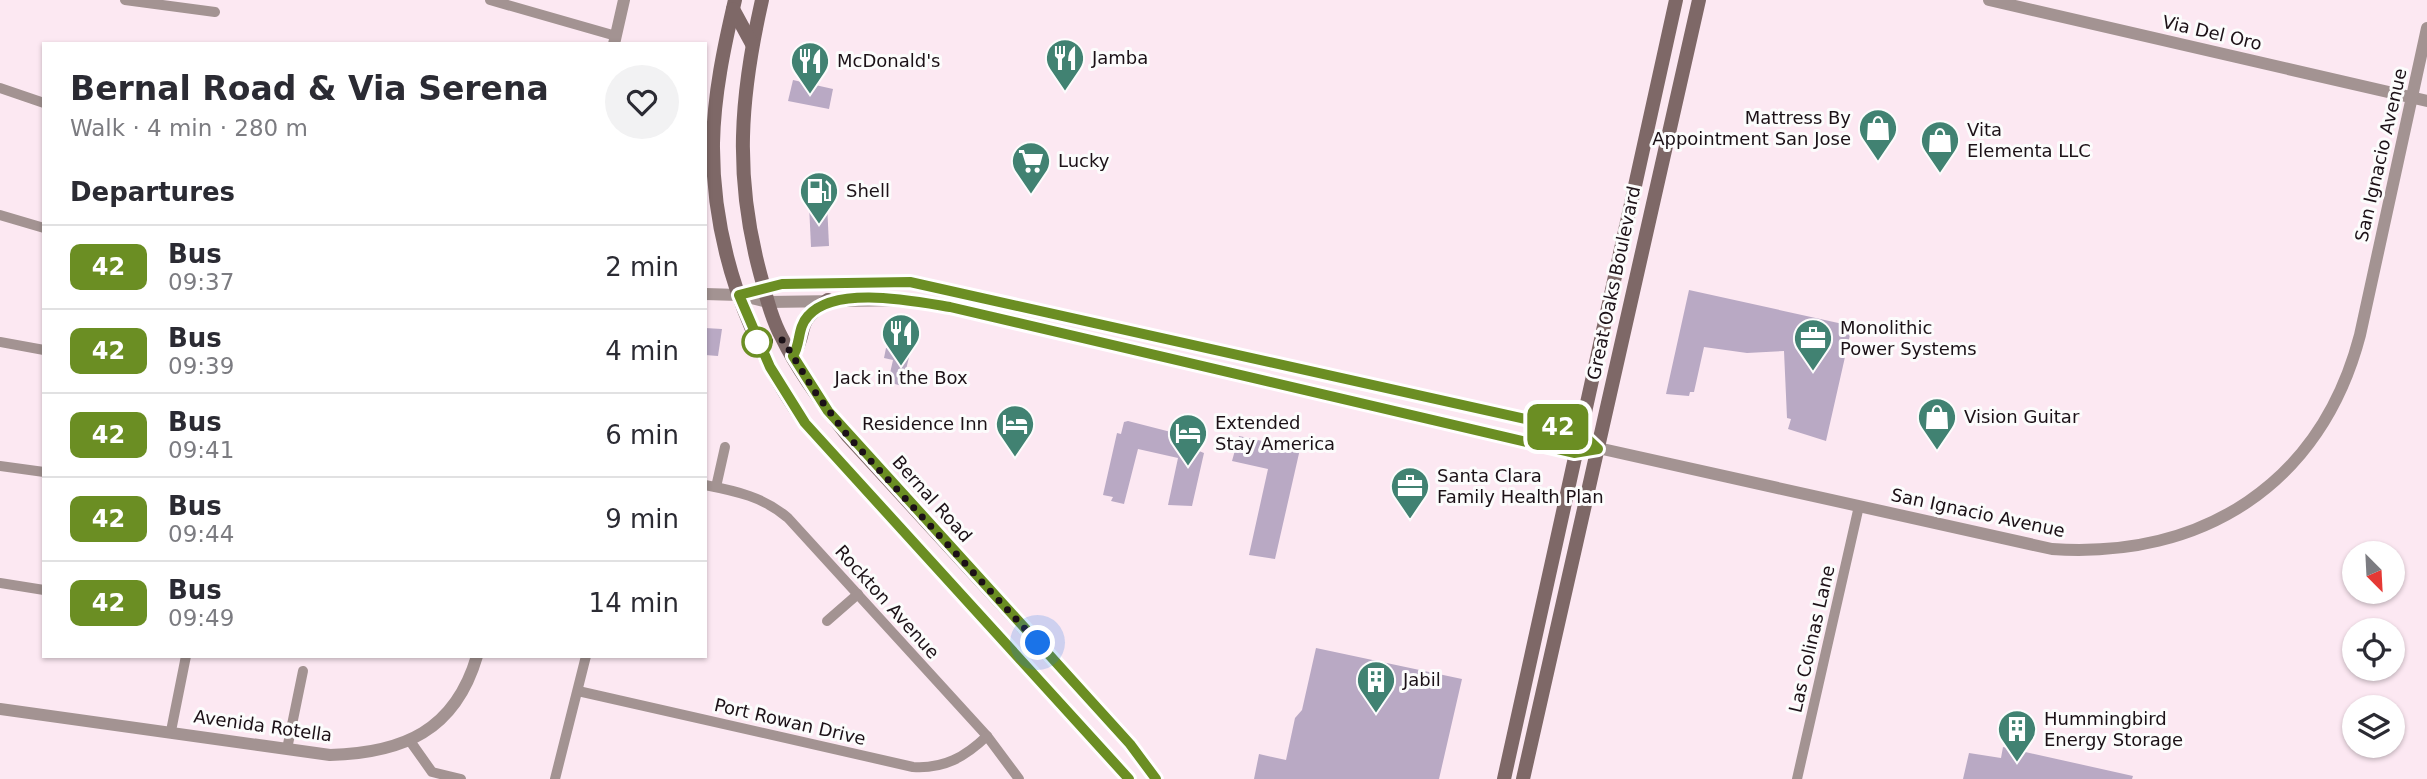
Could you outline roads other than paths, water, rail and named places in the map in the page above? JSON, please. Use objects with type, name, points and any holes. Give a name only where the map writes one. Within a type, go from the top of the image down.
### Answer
[{"type":"main road","name":"Bernal Road","points":[[762,0],[742,107],[741,161],[748,223],[768,302],[783,340],[815,392],[847,435],[1130,744],[1156,779]]},
{"type":"main road","name":"Great Oaks Boulevard","points":[[1504,779],[1676,0]]},
{"type":"main road","name":"Great Oaks Boulevard","points":[[1523,779],[1652,197],[1699,0]]},
{"type":"main road","points":[[734,4],[752,44]]},
{"type":"main road","points":[[734,4],[720,71],[713,152],[720,220],[739,295],[770,367],[805,423],[1129,779]]},
{"type":"main road","points":[[1635,185],[1652,197]]},
{"type":"main road","points":[[793,356],[800,345],[802,325],[808,315],[828,300]]},
{"type":"main road","points":[[1526,678],[1544,682]]},
{"type":"street","points":[[125,0],[215,12]]},
{"type":"street","points":[[490,0],[615,40],[624,0]]},
{"type":"street","name":"Via Del Oro","points":[[1989,0],[2427,101]]},
{"type":"street","name":"San Ignacio Avenue","points":[[707,295],[739,295],[768,302],[908,300],[1574,453],[1598,449],[2052,549],[2095,552],[2140,547],[2174,539],[2234,510],[2263,490],[2311,442],[2332,412],[2351,370],[2427,28]]},
{"type":"street","points":[[0,88],[42,102]]},
{"type":"street","points":[[0,215],[42,227]]},
{"type":"street","name":"San Ignacio Avenue","points":[[739,295],[764,286],[910,282],[1579,431]]},
{"type":"street","points":[[1056,333],[1065,316]]},
{"type":"street","points":[[0,342],[42,350]]},
{"type":"street","points":[[1579,431],[1598,449]]},
{"type":"street","points":[[710,486],[724,447]]},
{"type":"street","points":[[0,466],[42,472]]},
{"type":"street","name":"Rockton Avenue","points":[[710,486],[755,497],[774,506],[987,736],[1019,779]]},
{"type":"street","name":"Las Colinas Lane","points":[[1797,779],[1859,506]]},
{"type":"street","points":[[0,583],[42,590]]},
{"type":"street","points":[[827,621],[858,594]]},
{"type":"street","points":[[171,731],[186,658]]},
{"type":"street","name":"Avenida Rotella","points":[[0,709],[330,755],[370,754],[410,741],[454,706],[468,684],[476,658]]},
{"type":"street","points":[[555,779],[586,658]]},
{"type":"street","points":[[287,748],[303,671]]},
{"type":"street","name":"Port Rowan Drive","points":[[578,691],[913,767],[931,768],[953,762],[987,736]]},
{"type":"street","points":[[410,741],[432,772],[461,779]]},
{"type":"place","name":"Jamba","points":[[1065,92]]},
{"type":"place","name":"McDonald's","points":[[810,95]]},
{"type":"place","name":"Mattress By Appointment San Jose","points":[[1878,162]]},
{"type":"place","name":"Vita Elementa LLC","points":[[1940,174]]},
{"type":"place","name":"Lucky","points":[[1031,195]]},
{"type":"place","name":"Shell","points":[[819,225]]},
{"type":"place","name":"Jack in the Box","points":[[901,367]]},
{"type":"place","name":"Monolithic Power Systems","points":[[1813,372]]},
{"type":"place","name":"Vision Guitar","points":[[1937,451]]},
{"type":"place","name":"Residence Inn","points":[[1015,458]]},
{"type":"place","name":"Extended Stay America","points":[[1188,467]]},
{"type":"place","name":"Santa Clara Family Health Plan","points":[[1410,520]]},
{"type":"place","name":"Jabil","points":[[1376,714]]},
{"type":"place","name":"Hummingbird Energy Storage","points":[[2017,763]]}]
